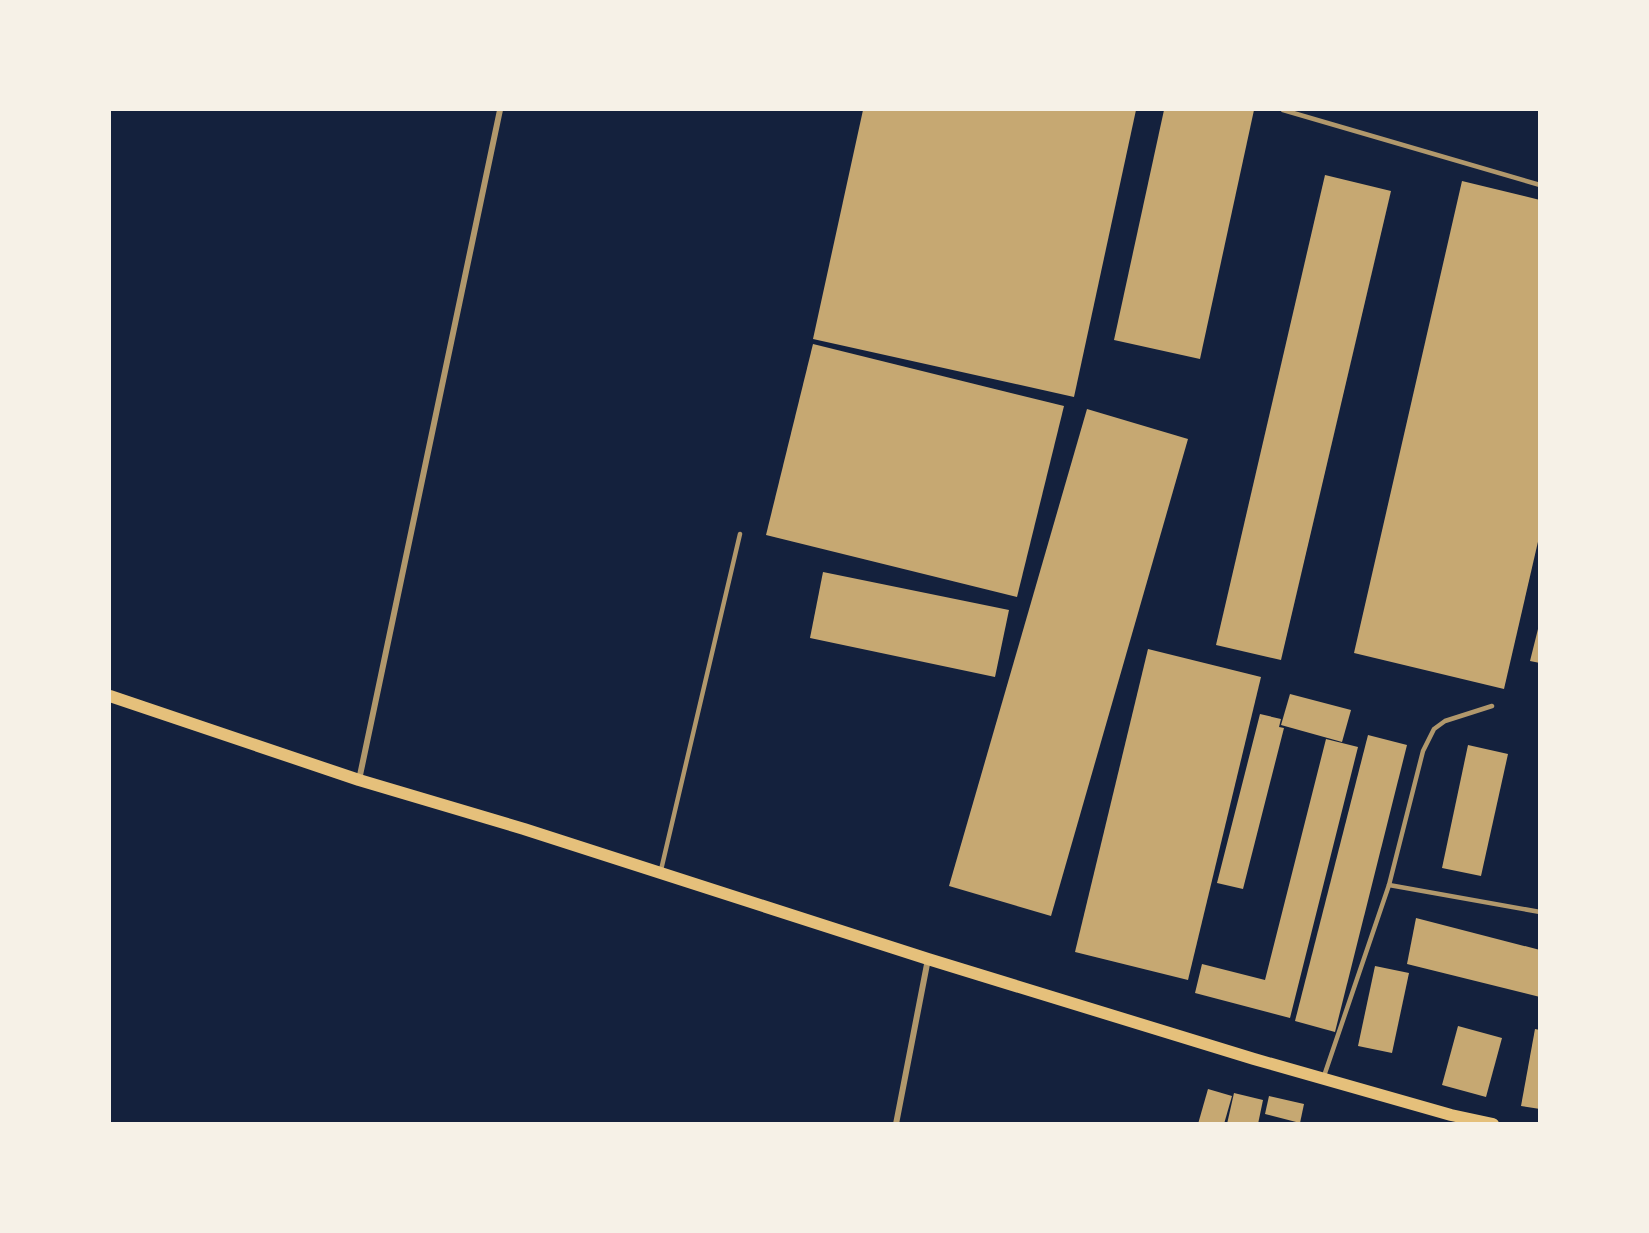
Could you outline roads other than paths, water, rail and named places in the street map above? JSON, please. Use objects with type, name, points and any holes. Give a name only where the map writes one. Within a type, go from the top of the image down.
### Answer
[{"type":"main road","points":[[110,696],[358,780],[524,829],[928,959],[1324,1079],[1451,1115],[1493,1124]]},
{"type":"street","points":[[358,780],[500,110]]},
{"type":"street","points":[[896,1124],[928,959]]},
{"type":"lane","points":[[1283,110],[1539,185]]},
{"type":"lane","points":[[660,873],[740,534]]},
{"type":"lane","points":[[1324,1079],[1389,885],[1423,751],[1434,729],[1445,721],[1492,706]]},
{"type":"lane","points":[[1389,885],[1539,912]]}]
